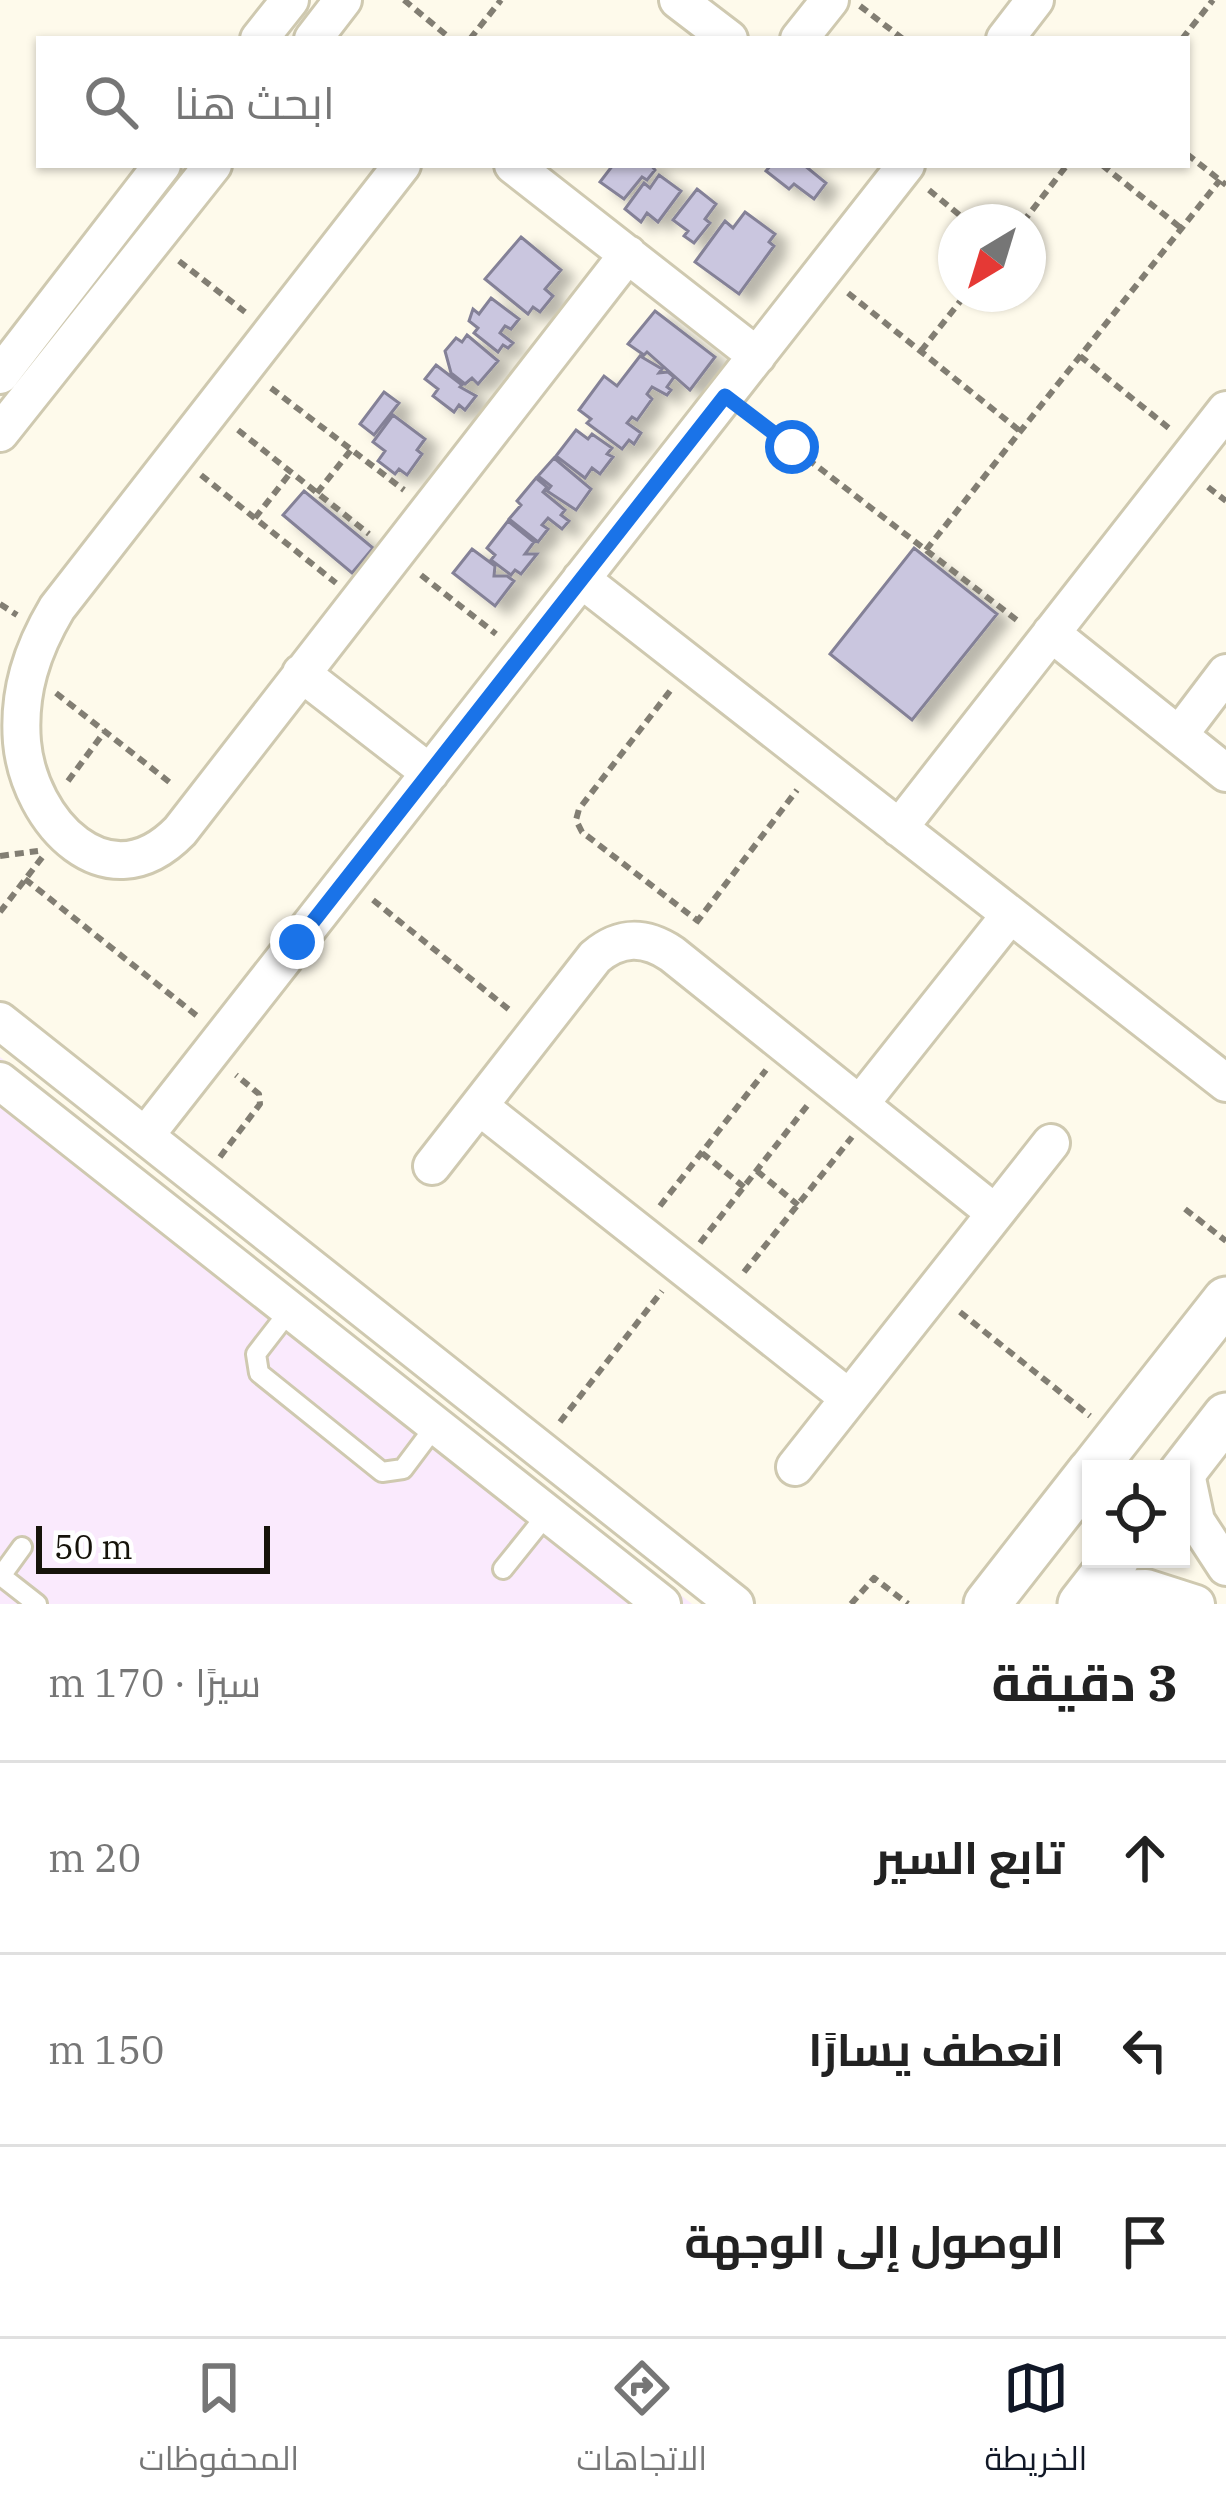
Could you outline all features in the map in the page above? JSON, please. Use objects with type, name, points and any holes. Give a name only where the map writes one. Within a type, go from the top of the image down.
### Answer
[{"type":"street","points":[[315,36],[343,0]]},
{"type":"street","points":[[678,0],[725,36]]},
{"type":"street","points":[[801,36],[830,0]]},
{"type":"street","points":[[1007,36],[1035,0]]},
{"type":"street","points":[[0,375],[160,168]]},
{"type":"street","points":[[0,433],[211,168]]},
{"type":"street","points":[[400,168],[57,608],[28,671],[22,742],[26,767],[45,813],[78,846],[118,860],[153,853],[168,844],[628,254]]},
{"type":"street","points":[[517,168],[757,356]]},
{"type":"street","points":[[145,1136],[903,168]]},
{"type":"street","points":[[899,828],[1226,410]]},
{"type":"street","points":[[581,579],[1226,1082]]},
{"type":"street","points":[[1048,637],[1226,773]]},
{"type":"street","points":[[301,673],[430,773]]},
{"type":"street","points":[[1178,735],[1226,673]]},
{"type":"street","points":[[865,1109],[1010,915]]},
{"type":"street","points":[[432,1166],[606,948],[647,941],[672,954],[995,1213]]},
{"type":"street","points":[[0,1021],[735,1604]]},
{"type":"street","points":[[30,1105],[59,1068]]},
{"type":"street","points":[[0,1081],[662,1604]]},
{"type":"street","points":[[479,1106],[849,1398]]},
{"type":"street","points":[[795,1467],[1051,1142]]},
{"type":"street","points":[[986,1604],[1226,1300]]},
{"type":"street","points":[[1190,1463],[1226,1416]]},
{"type":"street","points":[[1190,1498],[1196,1521],[1226,1567]]},
{"type":"street","points":[[580,1539],[609,1504]]},
{"type":"street","points":[[1097,1584],[1146,1588],[1196,1604]]},
{"type":"lane","points":[[290,1310],[256,1354],[256,1367],[365,1459],[382,1472],[396,1473],[436,1425]]},
{"type":"lane","points":[[503,1569],[548,1513]]},
{"type":"lane","points":[[22,1547],[0,1576],[37,1604]]},
{"type":"path","points":[[404,0],[447,36]]},
{"type":"path","points":[[472,36],[501,0]]},
{"type":"path","points":[[852,0],[899,36]]},
{"type":"path","points":[[1184,36],[1213,0]]},
{"type":"path","points":[[926,550],[1181,228],[1223,182],[1190,156]]},
{"type":"path","points":[[905,168],[947,204]]},
{"type":"path","points":[[1037,204],[1065,168]]},
{"type":"path","points":[[1106,168],[1181,228]]},
{"type":"path","points":[[153,241],[272,333]]},
{"type":"path","points":[[822,272],[1020,431]]},
{"type":"path","points":[[921,351],[952,312]]},
{"type":"path","points":[[1080,356],[1195,449]]},
{"type":"path","points":[[244,368],[429,509]]},
{"type":"path","points":[[725,396],[1048,637]]},
{"type":"path","points":[[317,493],[351,450]]},
{"type":"path","points":[[176,455],[358,600]]},
{"type":"path","points":[[254,518],[291,472]]},
{"type":"path","points":[[690,664],[579,809],[576,820],[582,832],[698,921]]},
{"type":"path","points":[[28,671],[199,806]]},
{"type":"path","points":[[45,813],[105,731]]},
{"type":"path","points":[[672,954],[818,764]]},
{"type":"path","points":[[0,856],[48,849],[0,912]]},
{"type":"path","points":[[25,879],[217,1045],[259,1094],[260,1104],[202,1181]]},
{"type":"path","points":[[347,879],[536,1032]]},
{"type":"path","points":[[639,1232],[785,1045]]},
{"type":"path","points":[[723,1299],[798,1205],[865,1109]]},
{"type":"path","points":[[702,1153],[744,1186]]},
{"type":"path","points":[[757,1171],[798,1205]]},
{"type":"path","points":[[1185,1209],[1226,1241]]},
{"type":"path","points":[[934,1291],[1100,1459]]},
{"type":"path","points":[[851,1604],[874,1579],[908,1604]]},
{"type":"shaded area","points":[[0,1057],[515,1463],[692,1604],[0,1604]]},
{"type":"building","points":[[611,168],[655,170],[647,180],[642,177],[624,199],[600,182]]},
{"type":"building","points":[[808,168],[826,183],[814,199],[794,184],[789,189],[766,171]]},
{"type":"building","points":[[659,175],[681,191],[658,222],[647,213],[641,222],[625,209],[644,183],[650,188]]},
{"type":"building","points":[[697,189],[716,204],[705,219],[710,223],[694,243],[684,236],[688,231],[673,220]]},
{"type":"building","points":[[745,212],[775,234],[769,242],[774,246],[739,294],[695,262],[725,221],[733,228]]},
{"type":"building","points":[[521,237],[561,270],[545,289],[553,296],[540,312],[533,307],[528,314],[485,279]]},
{"type":"building","points":[[491,298],[519,319],[500,333],[513,343],[498,352],[474,333],[478,328],[469,321],[473,309],[479,314]]},
{"type":"building","points":[[655,311],[715,357],[690,390],[647,352],[644,355],[628,344]]},
{"type":"building","points":[[467,335],[498,361],[478,384],[472,378],[465,384],[451,373],[445,351],[456,338],[462,342]]},
{"type":"building","points":[[640,356],[662,369],[659,373],[674,377],[667,395],[652,387],[647,394],[652,399],[637,420],[632,417],[627,423],[641,433],[634,444],[629,440],[622,449],[587,423],[591,419],[579,410],[604,376],[617,386]]},
{"type":"building","points":[[436,365],[476,396],[465,410],[459,405],[454,412],[433,396],[438,389],[425,379]]},
{"type":"building","points":[[384,392],[399,403],[374,435],[360,424]]},
{"type":"building","points":[[393,415],[425,439],[417,450],[422,454],[407,475],[399,469],[395,474],[378,461],[385,451],[373,442]]},
{"type":"building","points":[[576,430],[612,448],[607,454],[613,457],[600,474],[592,468],[585,478],[556,456]]},
{"type":"building","points":[[554,458],[591,489],[576,510],[547,491],[551,486],[538,476]]},
{"type":"building","points":[[536,478],[569,521],[562,529],[548,518],[542,525],[548,529],[538,542],[509,519]]},
{"type":"building","points":[[304,491],[373,548],[352,573],[283,515]]},
{"type":"building","points":[[508,521],[534,542],[525,554],[537,554],[521,574],[515,570],[511,575],[491,560],[495,555],[487,548]]},
{"type":"building","points":[[914,548],[997,614],[912,720],[830,654]]},
{"type":"building","points":[[472,549],[495,566],[494,576],[514,581],[495,606],[453,573]]},
{"type":"route","points":[[297,942],[725,396],[792,447]]}]
